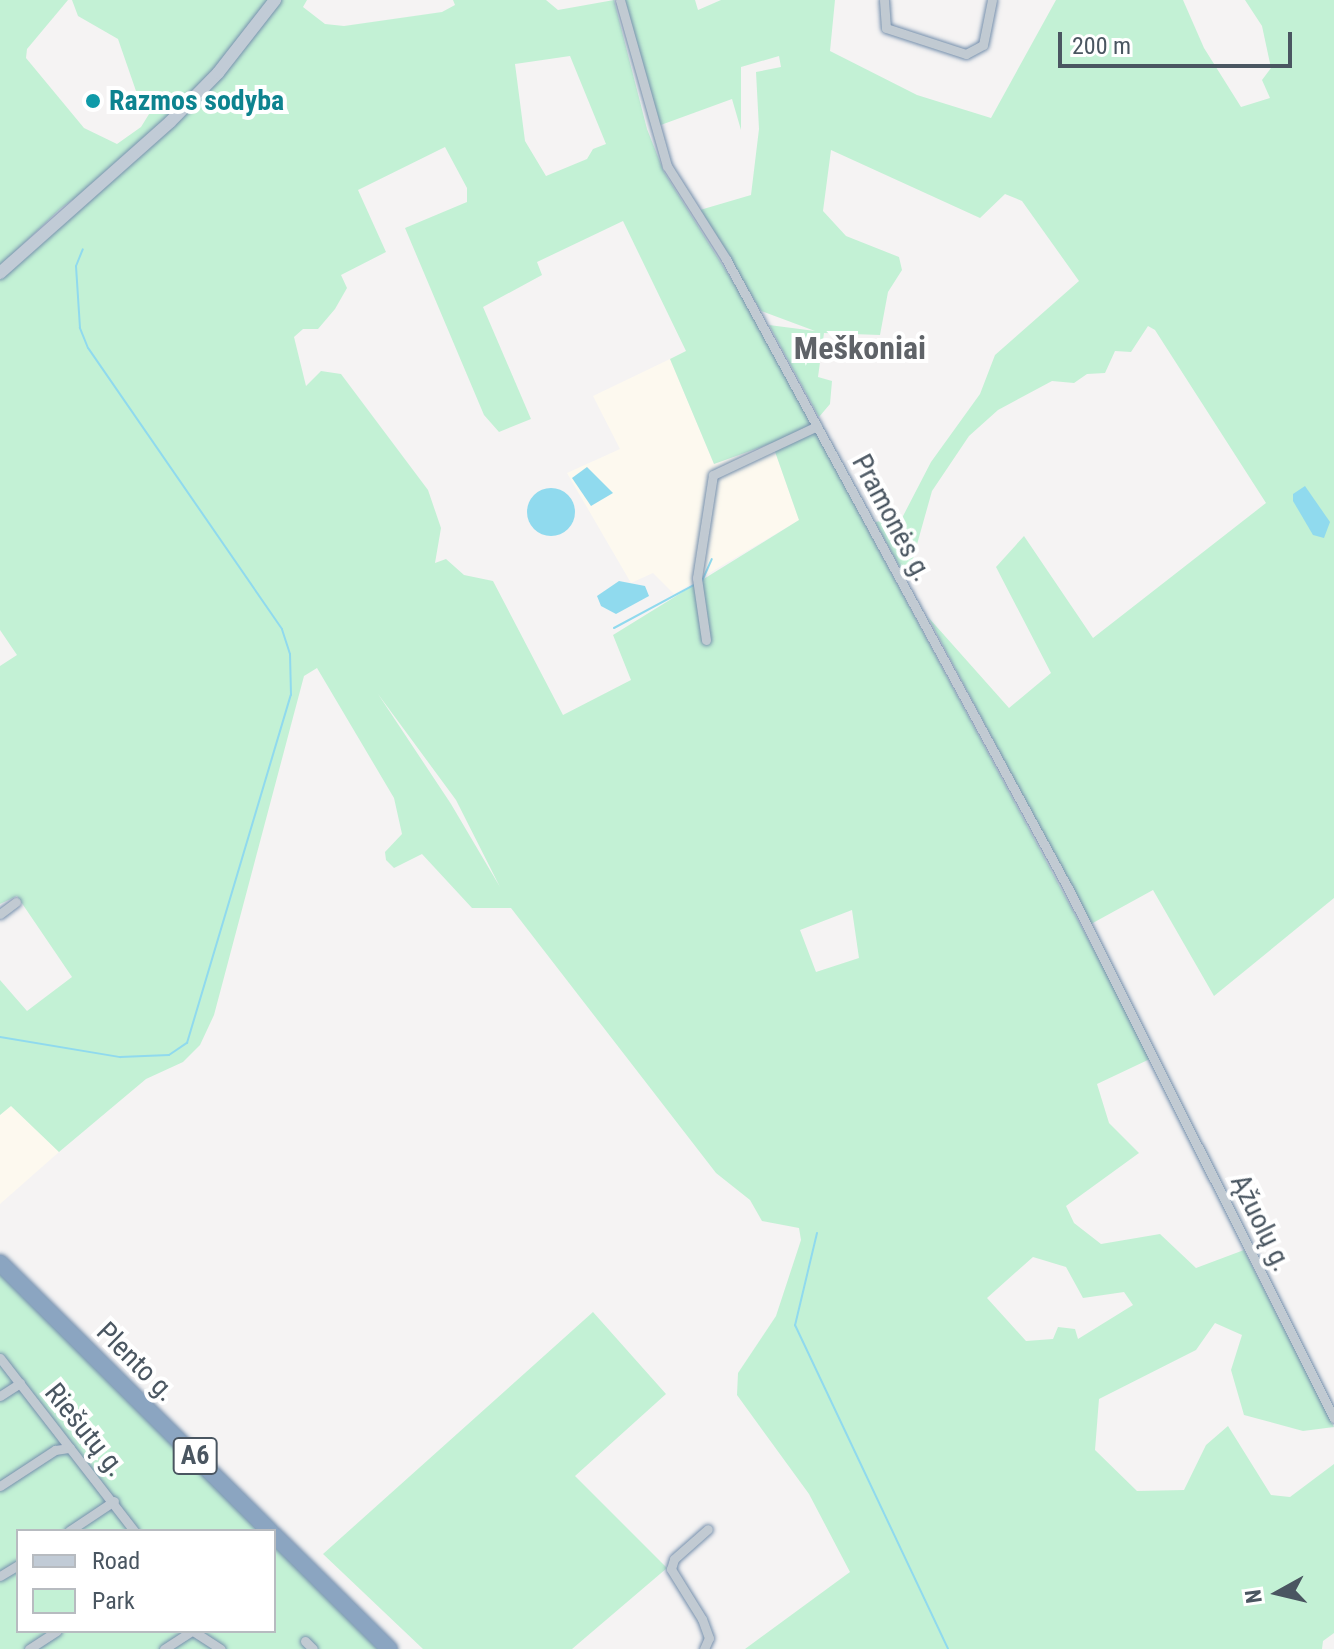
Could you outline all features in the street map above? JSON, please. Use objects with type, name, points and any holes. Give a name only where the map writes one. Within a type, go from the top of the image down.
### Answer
[{"type":"highway","name":"Plento g.","points":[[0,1263],[268,1529]]},
{"type":"highway","name":"Plento g.","points":[[276,1537],[389,1649]]},
{"type":"main road","points":[[0,273],[170,122],[218,73],[275,0]]},
{"type":"street","name":"Pramonės g.","points":[[620,0],[667,166],[726,259],[1151,1048]]},
{"type":"street","points":[[884,0],[886,28],[966,54],[983,45],[992,0]]},
{"type":"street","points":[[706,640],[697,578],[713,475],[817,426]]},
{"type":"street","points":[[0,914],[16,902]]},
{"type":"street","name":"Ąžuolų g.","points":[[1151,1048],[1334,1418]]},
{"type":"street","name":"Riešutų g.","points":[[0,1358],[114,1501],[133,1529]]},
{"type":"street","points":[[0,1396],[20,1383]]},
{"type":"street","points":[[0,1486],[55,1450],[70,1448]]},
{"type":"street","points":[[72,1529],[114,1501]]},
{"type":"street","points":[[704,1649],[709,1638],[702,1619],[671,1569],[674,1559],[708,1529]]},
{"type":"street","points":[[29,1649],[54,1633]]},
{"type":"street","points":[[164,1649],[189,1633]]},
{"type":"street","points":[[195,1633],[221,1649]]},
{"type":"street","points":[[305,1641],[313,1649]]},
{"type":"shaded area","points":[[670,359],[714,464],[772,443],[799,520],[674,594],[653,573],[631,583],[567,473],[620,449],[593,396]]},
{"type":"shaded area","points":[[11,1105],[59,1152],[0,1204],[0,1115]]},
{"type":"green space","points":[[0,0],[68,0],[27,49],[26,58],[84,128],[117,144],[141,127],[154,106],[136,91],[118,39],[78,16],[72,0],[307,0],[303,7],[325,24],[344,26],[442,12],[455,5],[453,0],[546,0],[558,10],[614,0],[647,129],[664,172],[745,301],[1152,1058],[1097,1084],[1109,1123],[1139,1153],[1066,1206],[1074,1223],[1101,1244],[1160,1234],[1196,1268],[1244,1250],[1334,1427],[1303,1431],[1244,1415],[1231,1370],[1242,1335],[1215,1323],[1196,1350],[1099,1399],[1095,1450],[1137,1491],[1184,1490],[1206,1445],[1228,1426],[1271,1495],[1290,1497],[1334,1464],[1334,1633],[1323,1641],[1322,1649],[745,1649],[850,1572],[809,1494],[737,1395],[738,1373],[776,1316],[801,1240],[799,1228],[762,1221],[750,1200],[716,1173],[511,908],[472,908],[422,854],[394,868],[386,860],[385,852],[402,834],[394,798],[317,668],[304,676],[214,1015],[200,1045],[183,1062],[146,1079],[59,1152],[11,1106],[0,1115],[0,980],[27,1011],[72,977],[17,896],[0,904],[0,666],[17,655],[0,630],[0,279],[83,204],[72,200],[0,266]],"holes":[[[570,56],[606,144],[593,149],[587,159],[546,176],[525,141],[515,64]],[[445,147],[467,188],[467,202],[405,228],[484,415],[499,432],[531,419],[483,307],[542,275],[537,262],[623,221],[686,351],[670,359],[714,464],[772,443],[799,520],[613,635],[631,680],[563,715],[493,581],[464,575],[446,559],[435,563],[441,528],[428,490],[341,374],[321,371],[306,386],[294,337],[303,329],[318,329],[335,309],[347,288],[341,275],[386,252],[358,190]],[[378,694],[456,800],[500,887],[451,804]],[[852,910],[859,958],[816,972],[800,930]],[[1033,1257],[1066,1267],[1083,1298],[1124,1292],[1133,1305],[1078,1339],[1075,1329],[1058,1327],[1053,1339],[1026,1341],[987,1298]]]},
{"type":"green space","points":[[625,0],[695,0],[698,10],[721,0],[835,0],[830,51],[917,95],[991,118],[1056,0],[1183,0],[1204,48],[1241,107],[1270,98],[1262,80],[1271,68],[1262,26],[1245,0],[1334,0],[1334,898],[1214,996],[1153,890],[1091,924],[928,617],[1009,708],[1051,673],[996,567],[1024,536],[1093,638],[1266,503],[1155,330],[1148,326],[1131,352],[1115,351],[1105,373],[1087,374],[1074,383],[1052,381],[998,410],[969,436],[932,491],[907,580],[875,522],[902,518],[931,462],[980,394],[995,355],[1079,281],[1022,201],[1005,194],[980,218],[831,150],[823,211],[846,236],[899,257],[902,270],[888,292],[880,335],[824,333],[818,377],[832,381],[830,404],[819,417],[769,325],[815,331],[761,311],[700,210],[751,195],[759,129],[756,72],[781,67],[779,56],[741,67],[741,130],[732,99],[658,126]]},
{"type":"green space","points":[[0,1272],[258,1529],[16,1529],[16,1633],[276,1633],[276,1547],[379,1649],[0,1649]]},
{"type":"green space","points":[[593,1312],[666,1394],[575,1476],[667,1568],[572,1649],[423,1649],[323,1554]]},
{"type":"water","points":[[587,467],[613,493],[591,506],[572,478]]},
{"type":"water","points":[[1305,486],[1330,522],[1324,538],[1313,535],[1293,501],[1293,494]]},
{"type":"water","points":[[551,488],[568,495],[575,512],[568,529],[551,536],[534,529],[527,512],[534,495]]},
{"type":"water","points":[[619,581],[645,586],[649,596],[616,614],[601,606],[597,596]]},
{"type":"waterway","points":[[0,1037],[120,1057],[169,1055],[187,1043],[291,695],[290,654],[282,629],[88,348],[80,328],[76,266],[83,249]]},
{"type":"waterway","points":[[702,581],[712,559]]},
{"type":"waterway","points":[[614,628],[694,585]]},
{"type":"waterway","points":[[817,1233],[795,1325],[948,1649]]},
{"type":"place","name":"Razmos sodyba","points":[[93,101]]},
{"type":"district","name":"Meškoniai","points":[[860,348]]}]
